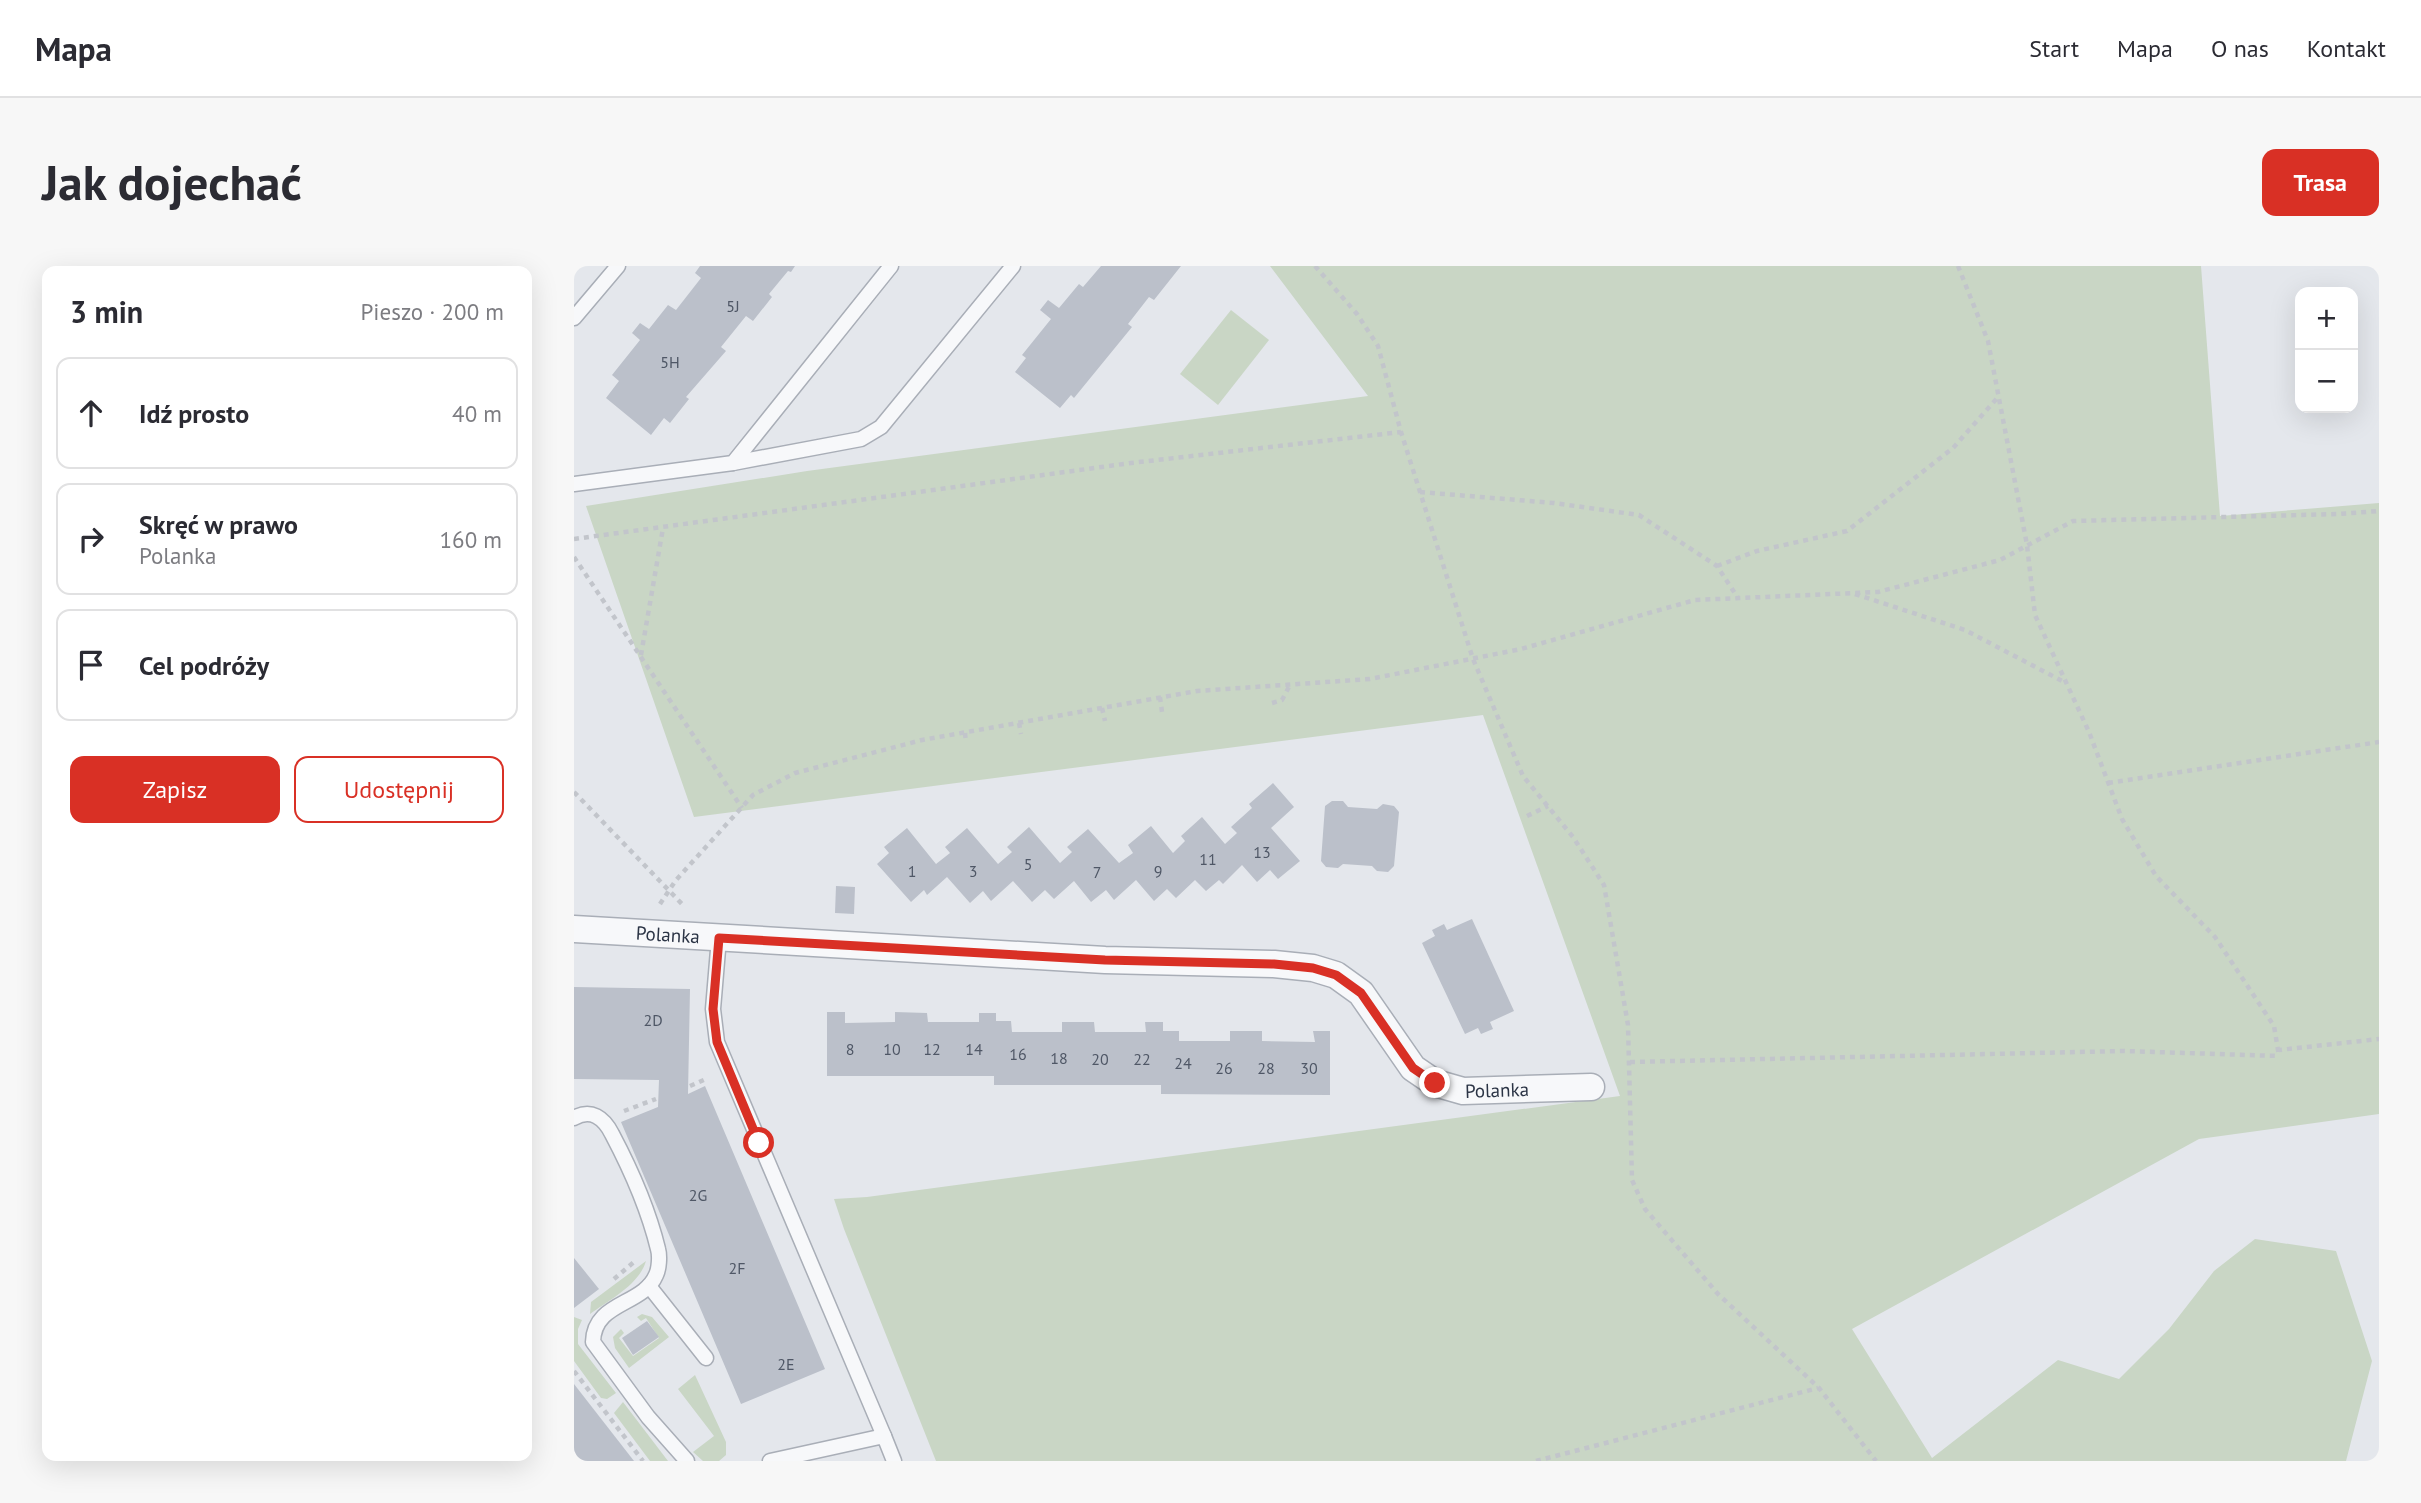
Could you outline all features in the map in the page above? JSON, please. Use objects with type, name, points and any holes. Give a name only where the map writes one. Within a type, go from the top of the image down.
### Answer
[{"type":"street","name":"Polanka","points":[[574,929],[1105,960],[1274,964],[1313,968],[1336,975],[1361,993],[1413,1068],[1435,1083],[1463,1091],[1591,1087]]},
{"type":"lane","points":[[574,318],[618,266]]},
{"type":"lane","points":[[733,463],[891,266]]},
{"type":"lane","points":[[574,484],[733,463],[861,439],[881,427],[1013,266]]},
{"type":"lane","points":[[719,938],[713,1009],[717,1042],[894,1461]]},
{"type":"lane","points":[[574,1118],[591,1113],[606,1123],[621,1152],[659,1251],[657,1274],[649,1286],[602,1317],[593,1329],[593,1342],[648,1417],[687,1461]]},
{"type":"lane","points":[[649,1286],[706,1358]]},
{"type":"lane","points":[[770,1461],[884,1436]]},
{"type":"path","points":[[1315,266],[1357,314],[1378,346],[1401,432],[1473,659],[1523,776],[1573,837],[1604,885],[1628,1025],[1632,1180],[1645,1209],[1718,1294],[1819,1388],[1876,1461]]},
{"type":"path","points":[[1630,1062],[2124,1051],[2280,1056],[2274,1026],[2215,937],[2156,876],[2122,819],[2089,732],[2035,615],[2027,545],[1988,341],[1958,266]]},
{"type":"path","points":[[1717,566],[1757,551],[1847,531],[1953,448],[1998,397]]},
{"type":"path","points":[[574,540],[1130,463],[1401,432]]},
{"type":"path","points":[[1420,492],[1554,503],[1639,515],[1717,566],[1738,598]]},
{"type":"path","points":[[641,933],[668,891],[753,795],[795,773],[922,740],[1196,691],[1370,679],[1521,649],[1695,600],[1878,592],[2000,559],[2073,521],[2379,511]]},
{"type":"path","points":[[641,657],[663,528]]},
{"type":"path","points":[[574,557],[741,808]]},
{"type":"path","points":[[1851,593],[1965,630],[2067,683]]},
{"type":"path","points":[[1272,703],[1282,700],[1291,684]]},
{"type":"path","points":[[1160,697],[1162,712]]},
{"type":"path","points":[[1102,708],[1105,721]]},
{"type":"path","points":[[1019,723],[1021,734]]},
{"type":"path","points":[[965,733],[966,743]]},
{"type":"path","points":[[2108,783],[2379,742]]},
{"type":"path","points":[[574,792],[668,891],[719,938]]},
{"type":"path","points":[[1527,816],[1548,806]]},
{"type":"path","points":[[2278,1050],[2379,1039]]},
{"type":"path","points":[[690,1086],[706,1079]]},
{"type":"path","points":[[602,1119],[656,1099]]},
{"type":"path","points":[[574,1371],[643,1461]]},
{"type":"path","points":[[1536,1461],[1819,1388]]},
{"type":"green space","points":[[1270,266],[2201,266],[2220,516],[2379,503],[2379,1114],[2199,1139],[1852,1329],[1932,1458],[2058,1360],[2119,1379],[2169,1329],[2214,1271],[2255,1239],[2336,1251],[2372,1361],[2346,1461],[936,1461],[834,1199],[867,1197],[1620,1096],[1483,715],[694,817],[586,506],[807,471],[1368,396]]},
{"type":"green space","points":[[1231,310],[1269,340],[1218,405],[1180,374]]},
{"type":"green space","points":[[646,1261],[630,1285],[590,1314],[591,1302]]},
{"type":"green space","points":[[642,1314],[652,1317],[669,1337],[629,1368],[615,1348],[613,1337],[621,1329],[624,1333],[619,1338],[633,1356],[659,1338],[646,1318],[641,1321],[637,1317]]},
{"type":"green space","points":[[574,1317],[582,1320],[578,1329],[578,1344],[616,1393],[607,1399],[601,1398],[574,1361]]},
{"type":"green space","points":[[695,1375],[726,1442],[726,1455],[719,1461],[703,1461],[693,1452],[714,1436],[678,1389]]},
{"type":"green space","points":[[623,1402],[668,1461],[650,1461],[614,1413]]},
{"type":"building","points":[[700,266],[795,266],[769,294],[772,297],[753,321],[746,316],[721,347],[726,351],[686,397],[689,399],[670,423],[664,418],[651,435],[606,398],[619,381],[612,375],[640,340],[632,333],[640,323],[649,329],[668,305],[676,310],[701,278],[695,273]]},
{"type":"building","points":[[1101,266],[1181,266],[1154,300],[1149,297],[1128,324],[1132,327],[1074,398],[1071,395],[1060,408],[1015,372],[1026,358],[1022,355],[1051,319],[1040,310],[1048,300],[1059,308],[1079,284],[1083,287]]},
{"type":"building","points":[[1273,783],[1294,807],[1271,828],[1300,861],[1278,879],[1270,870],[1257,882],[1242,865],[1223,884],[1219,880],[1206,891],[1195,880],[1176,898],[1167,889],[1154,901],[1136,880],[1114,900],[1106,890],[1091,902],[1074,881],[1054,899],[1045,890],[1032,902],[1013,881],[991,901],[983,891],[970,903],[947,877],[927,895],[924,890],[911,902],[877,864],[889,853],[884,847],[907,828],[936,864],[950,853],[945,847],[967,828],[998,864],[1012,852],[1007,847],[1029,827],[1060,863],[1072,852],[1067,847],[1088,829],[1119,863],[1133,853],[1128,845],[1151,826],[1173,853],[1185,841],[1181,836],[1202,817],[1225,844],[1237,833],[1231,827],[1252,808],[1249,804]]},
{"type":"building","points":[[1332,801],[1343,801],[1348,807],[1377,809],[1383,804],[1394,806],[1399,812],[1394,866],[1388,872],[1377,871],[1372,866],[1343,864],[1338,868],[1326,867],[1321,861],[1325,806]]},
{"type":"building","points":[[836,886],[855,887],[854,914],[835,913]]},
{"type":"building","points":[[1472,919],[1514,1011],[1490,1022],[1493,1029],[1481,1034],[1478,1028],[1465,1034],[1422,943],[1435,936],[1432,930],[1444,924],[1447,930]]},
{"type":"building","points":[[574,987],[690,989],[688,1094],[705,1086],[825,1369],[741,1404],[621,1122],[658,1107],[659,1080],[574,1079]]},
{"type":"building","points":[[827,1012],[845,1012],[845,1023],[895,1022],[895,1012],[927,1013],[928,1022],[979,1022],[979,1013],[996,1013],[996,1021],[1011,1021],[1012,1032],[1062,1032],[1062,1022],[1094,1022],[1095,1032],[1146,1032],[1145,1022],[1163,1022],[1163,1031],[1179,1031],[1179,1041],[1230,1041],[1230,1031],[1262,1031],[1262,1041],[1315,1042],[1313,1031],[1330,1031],[1330,1095],[1161,1094],[1161,1085],[994,1085],[994,1076],[827,1076]]},
{"type":"building","points":[[574,1258],[599,1289],[574,1308]]},
{"type":"building","points":[[647,1321],[659,1337],[633,1355],[622,1338]]},
{"type":"building","points":[[574,1384],[634,1461],[574,1461]]},
{"type":"route","points":[[759,1143],[717,1042],[713,1009],[719,938],[1105,960],[1274,964],[1313,968],[1336,975],[1361,993],[1413,1068],[1435,1083]]}]
